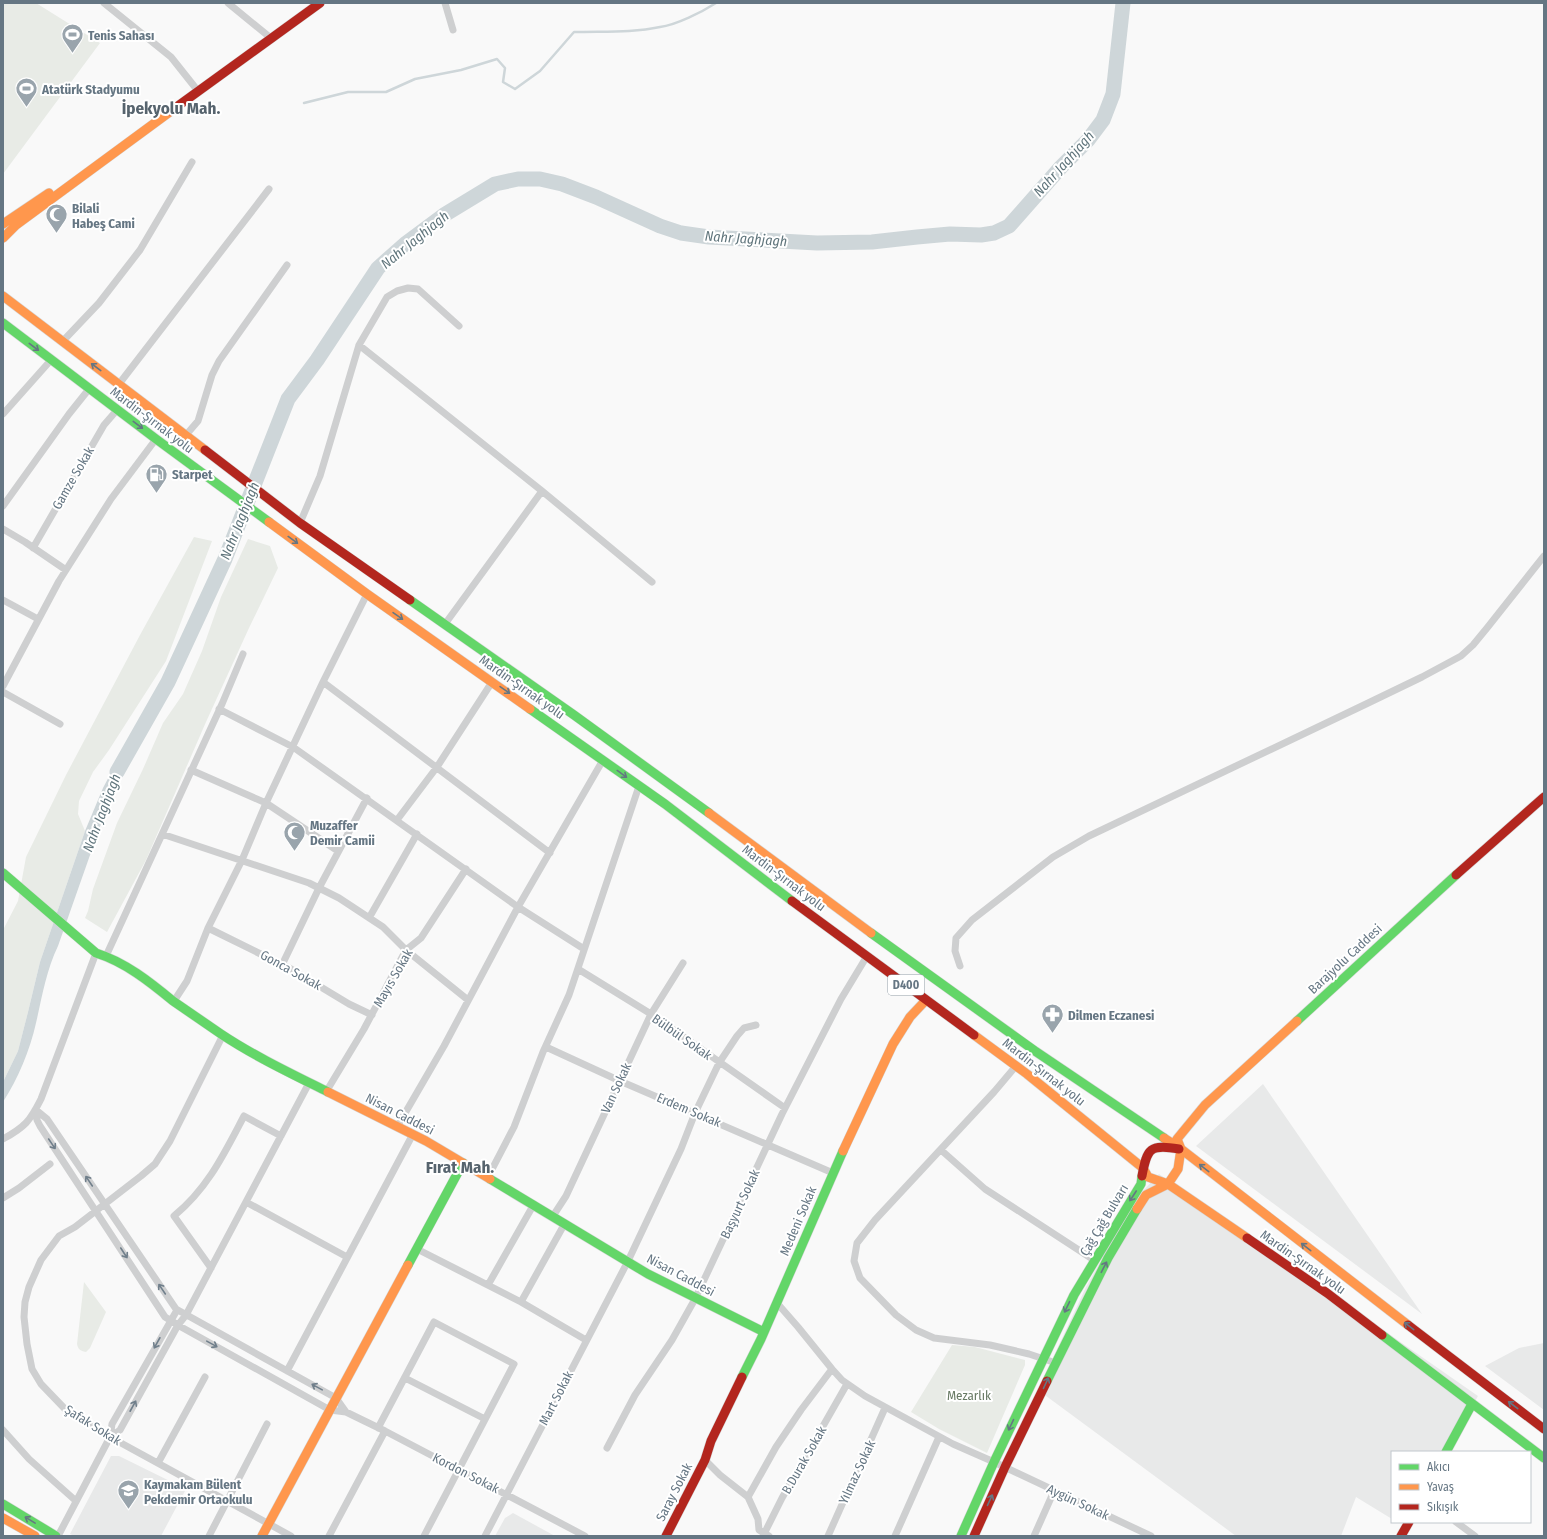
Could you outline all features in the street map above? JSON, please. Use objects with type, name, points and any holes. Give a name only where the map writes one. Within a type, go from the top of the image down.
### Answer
[{"type":"main road","points":[[3,238],[16,225],[320,3]]},
{"type":"main road","points":[[3,224],[172,110]]},
{"type":"main road","name":"Mardin-Şırnak yolu","points":[[3,296],[226,468],[300,523],[650,770],[775,863],[1029,1047],[1181,1149],[1544,1429]]},
{"type":"main road","name":"Mardin-Şırnak yolu","points":[[3,323],[261,517],[367,594],[639,786],[1016,1066],[1143,1168],[1148,1177],[1168,1184],[1327,1293],[1544,1458]]},
{"type":"main road","name":"Barajyolu Caddesi","points":[[1181,1149],[1177,1139],[1205,1105],[1529,808],[1544,797]]},
{"type":"main road","name":"Nisan Caddesi","points":[[3,873],[96,953],[106,956],[148,980],[174,1001],[223,1035],[279,1068],[413,1134],[463,1162],[648,1274],[764,1332]]},
{"type":"main road","name":"Medeni Sokak","points":[[705,1460],[711,1441],[764,1332],[833,1173],[894,1044],[910,1017],[926,1000]]},
{"type":"main road","name":"Çağ Çağ Bulvarı","points":[[961,1536],[994,1462],[1074,1294],[1141,1184],[1143,1168],[1148,1154],[1152,1149],[1158,1146],[1181,1149]]},
{"type":"main road","points":[[1168,1184],[1178,1169],[1181,1149]]},
{"type":"main road","points":[[262,1536],[463,1162]]},
{"type":"main road","name":"Çağ Çağ Bulvarı","points":[[974,1536],[1005,1467],[1108,1258],[1146,1195],[1168,1184]]},
{"type":"main road","points":[[1447,1451],[1472,1404]]},
{"type":"main road","name":"Saray Sokak","points":[[666,1536],[705,1460]]},
{"type":"main road","points":[[3,1504],[57,1536]]},
{"type":"main road","points":[[3,1518],[35,1536]]},
{"type":"main road","points":[[1401,1536],[1408,1523]]},
{"type":"street","points":[[104,3],[171,57],[198,91]]},
{"type":"street","points":[[228,3],[272,38]]},
{"type":"street","points":[[445,3],[453,30]]},
{"type":"street","points":[[62,342],[99,302],[140,250],[192,162]]},
{"type":"street","points":[[119,384],[269,188]]},
{"type":"street","points":[[186,436],[198,420],[212,375],[219,361],[287,265]]},
{"type":"street","points":[[300,523],[320,476],[360,345],[387,298],[397,291],[408,288],[418,289],[459,326]]},
{"type":"street","points":[[360,345],[542,491],[652,582]]},
{"type":"street","points":[[3,414],[51,360]]},
{"type":"street","points":[[3,506],[69,414],[89,389]]},
{"type":"street","name":"Gamze Sokak","points":[[33,548],[104,425],[117,410]]},
{"type":"street","points":[[3,686],[38,619],[66,570],[111,499],[156,439]]},
{"type":"street","points":[[445,624],[542,491]]},
{"type":"street","points":[[3,529],[66,570]]},
{"type":"street","points":[[960,966],[955,951],[956,938],[972,920],[1053,857],[1089,836],[1422,677],[1461,656],[1482,633],[1544,556]]},
{"type":"street","points":[[174,1001],[187,981],[208,928],[242,860],[266,802],[367,594]]},
{"type":"street","points":[[3,600],[38,619]]},
{"type":"street","points":[[106,956],[243,654]]},
{"type":"street","points":[[323,682],[550,853]]},
{"type":"street","points":[[397,820],[437,767],[492,682]]},
{"type":"street","points":[[3,692],[60,724]]},
{"type":"street","points":[[219,709],[293,747],[518,907],[584,949]]},
{"type":"street","points":[[397,1127],[444,1046],[518,907],[603,760]]},
{"type":"street","points":[[191,770],[266,802],[338,852]]},
{"type":"street","points":[[488,1177],[514,1127],[546,1047],[569,995],[639,786]]},
{"type":"street","points":[[282,965],[319,888],[366,798]]},
{"type":"street","points":[[162,834],[309,883],[339,898],[383,927],[406,950],[468,1000]]},
{"type":"street","points":[[369,918],[417,834]]},
{"type":"street","name":"Mayıs Sokak","points":[[326,1092],[372,1015],[406,950],[421,938],[466,869]]},
{"type":"street","name":"Gonca Sokak","points":[[208,928],[282,965],[372,1015]]},
{"type":"street","points":[[3,1139],[19,1130],[31,1119],[36,1110],[96,953]]},
{"type":"street","name":"Başyurt Sokak","points":[[607,1448],[635,1394],[672,1340],[695,1298],[768,1145],[784,1108],[841,999],[867,956]]},
{"type":"street","name":"Van Sokak","points":[[553,1216],[566,1196],[651,1014],[684,963]]},
{"type":"street","name":"Bülbül Sokak","points":[[578,969],[651,1014],[784,1108]]},
{"type":"street","name":"Mart Sokak","points":[[485,1536],[628,1261],[681,1149],[695,1113],[719,1063],[744,1028],[756,1025]]},
{"type":"street","name":"Şafak Sokak","points":[[223,1035],[170,1141],[155,1164],[142,1176],[96,1210],[76,1227],[59,1236],[41,1260],[29,1287],[25,1302],[24,1317],[32,1370],[41,1384],[65,1409],[110,1437],[291,1536]]},
{"type":"street","name":"Erdem Sokak","points":[[546,1047],[620,1081],[833,1173]]},
{"type":"street","points":[[1016,1066],[941,1150],[875,1220],[857,1243],[854,1261],[860,1278],[896,1315],[916,1330],[934,1338],[990,1345],[1025,1353],[1042,1360],[1056,1363]]},
{"type":"street","points":[[110,1437],[120,1430],[178,1325],[186,1315],[309,1083]]},
{"type":"street","points":[[36,1110],[47,1119],[177,1310],[336,1398],[346,1412]]},
{"type":"street","points":[[36,1110],[40,1126],[165,1316],[178,1325],[330,1410],[346,1412]]},
{"type":"street","points":[[211,1268],[174,1216],[207,1182],[220,1163],[244,1116],[281,1136]]},
{"type":"street","points":[[287,1371],[413,1134]]},
{"type":"street","points":[[941,1150],[985,1189],[1094,1260]]},
{"type":"street","points":[[3,1198],[19,1188],[50,1164]]},
{"type":"street","points":[[246,1202],[347,1257]]},
{"type":"street","points":[[488,1285],[534,1204]]},
{"type":"street","points":[[522,1302],[565,1223]]},
{"type":"street","points":[[417,1249],[522,1302],[586,1340]]},
{"type":"street","name":"Aygün Sokak","points":[[777,1303],[832,1369],[848,1384],[865,1396],[953,1444],[1148,1535]]},
{"type":"street","points":[[57,1536],[110,1437],[112,1424],[177,1310]]},
{"type":"street","points":[[329,1536],[382,1429],[405,1378],[434,1322],[514,1364],[424,1536]]},
{"type":"street","points":[[748,1497],[780,1441],[832,1369]]},
{"type":"street","points":[[158,1463],[205,1377]]},
{"type":"street","points":[[405,1378],[485,1419]]},
{"type":"street","name":"B.Durak Sokak","points":[[765,1535],[782,1498],[848,1384]]},
{"type":"street","name":"Yılmaz Sokak","points":[[828,1536],[885,1408]]},
{"type":"street","name":"Kordon Sokak","points":[[346,1412],[382,1429],[585,1536]]},
{"type":"street","points":[[209,1536],[267,1424]]},
{"type":"street","points":[[3,1430],[29,1459],[76,1501]]},
{"type":"street","points":[[895,1536],[939,1437]]},
{"type":"street","points":[[705,1460],[720,1475],[748,1497],[758,1519],[759,1530],[765,1535]]},
{"type":"street","points":[[1034,1536],[1054,1491]]},
{"type":"street","points":[[1457,1523],[1475,1536]]},
{"type":"shaded area","points":[[1263,1084],[1422,1314],[1196,1146]]},
{"type":"shaded area","points":[[1159,1174],[1478,1396],[1448,1451],[1391,1451],[1391,1518],[1356,1497],[1341,1536],[1236,1536],[1038,1390],[1086,1287],[1137,1197]]},
{"type":"shaded area","points":[[1544,1343],[1544,1410],[1485,1366],[1519,1348]]},
{"type":"shaded area","name":"Kaymakam Bülent Pekdemir Ortaokulu","points":[[111,1456],[119,1456],[186,1489],[161,1536],[74,1536],[70,1534]]},
{"type":"shaded area","points":[[513,1513],[555,1536],[495,1536],[505,1518]]},
{"type":"green space","name":"Atatürk Stadyumu","points":[[3,3],[36,3],[100,43],[3,174]]},
{"type":"green space","points":[[194,537],[212,541],[166,661],[109,750],[93,772],[79,801],[78,814],[85,831],[40,962],[18,1051],[3,1082],[3,930],[18,901],[26,857],[66,775]]},
{"type":"green space","points":[[248,539],[270,546],[278,568],[206,722],[146,860],[107,932],[85,918],[93,889],[117,823],[163,723],[183,694],[202,651],[221,597]]},
{"type":"green space","points":[[84,1282],[106,1312],[90,1348],[86,1352],[80,1350],[77,1344]]},
{"type":"green space","name":"Mezarlık","points":[[952,1345],[975,1347],[1025,1360],[1025,1365],[987,1453],[939,1429],[911,1412]]},
{"type":"water","points":[[127,753],[129,758],[108,804],[50,965],[27,1054],[14,1084],[3,1102],[3,1082],[18,1051],[40,962],[85,831],[103,788],[121,754]]},
{"type":"waterway","points":[[304,103],[348,92],[386,92],[415,79],[461,70],[497,59],[505,68],[503,82],[515,89],[540,71],[574,32],[628,31],[666,26],[689,18],[716,3]]},
{"type":"waterway","name":"Nahr Jaghjagh","points":[[117,772],[168,682],[225,559],[288,399],[317,360],[378,268],[405,244],[444,215],[495,184],[518,179],[540,179],[562,184],[596,197],[660,226],[681,233],[709,237],[817,243],[872,242],[950,234],[981,235],[994,233],[1009,226],[1061,167],[1088,140],[1103,120],[1113,94],[1123,3]]},
{"type":"traffic: fast","points":[[3,323],[156,439],[269,522]]},
{"type":"traffic: fast","points":[[410,600],[574,715],[709,813]]},
{"type":"traffic: fast","points":[[530,709],[665,804],[792,901]]},
{"type":"traffic: fast","points":[[3,873],[96,953],[107,957],[137,973],[173,1001],[247,1050],[328,1092]]},
{"type":"traffic: fast","points":[[1297,1021],[1456,875]]},
{"type":"traffic: fast","points":[[871,933],[1035,1051],[1164,1138]]},
{"type":"traffic: fast","points":[[742,1377],[761,1339],[843,1151]]},
{"type":"traffic: fast","points":[[408,1265],[463,1163]]},
{"type":"traffic: fast","points":[[961,1536],[994,1462],[1074,1295],[1141,1184],[1142,1176]]},
{"type":"traffic: fast","points":[[490,1179],[648,1274],[764,1332]]},
{"type":"traffic: fast","points":[[1047,1381],[1108,1258],[1137,1209]]},
{"type":"traffic: fast","points":[[1382,1335],[1544,1458]]},
{"type":"traffic: fast","points":[[1447,1451],[1472,1404]]},
{"type":"traffic: fast","points":[[3,1504],[56,1536]]},
{"type":"traffic: slow","points":[[3,238],[16,225],[171,111]]},
{"type":"traffic: slow","points":[[3,224],[49,193]]},
{"type":"traffic: slow","points":[[3,296],[205,450]]},
{"type":"traffic: slow","points":[[269,522],[367,594],[530,709]]},
{"type":"traffic: slow","points":[[709,813],[871,933]]},
{"type":"traffic: slow","points":[[843,1151],[893,1044],[910,1017],[926,1000]]},
{"type":"traffic: slow","points":[[1137,1209],[1146,1195],[1168,1184],[1178,1169],[1181,1149],[1177,1139],[1205,1105],[1297,1021]]},
{"type":"traffic: slow","points":[[974,1035],[1027,1074],[1143,1168],[1148,1177],[1168,1184],[1247,1238]]},
{"type":"traffic: slow","points":[[328,1092],[426,1141],[490,1179]]},
{"type":"traffic: slow","points":[[1164,1138],[1181,1149],[1408,1325]]},
{"type":"traffic: slow","points":[[262,1536],[408,1265]]},
{"type":"traffic: slow","points":[[3,1518],[35,1536]]},
{"type":"traffic: jam","points":[[171,111],[320,3]]},
{"type":"traffic: jam","points":[[205,450],[300,523],[410,600]]},
{"type":"traffic: jam","points":[[1456,875],[1544,797]]},
{"type":"traffic: jam","points":[[792,901],[974,1035]]},
{"type":"traffic: jam","points":[[1142,1176],[1146,1159],[1152,1150],[1162,1147],[1179,1149]]},
{"type":"traffic: jam","points":[[1247,1238],[1327,1293],[1382,1335]]},
{"type":"traffic: jam","points":[[1408,1325],[1544,1429]]},
{"type":"traffic: jam","points":[[666,1536],[705,1460],[711,1441],[742,1377]]},
{"type":"traffic: jam","points":[[974,1536],[1005,1467],[1047,1381]]},
{"type":"traffic: jam","points":[[1401,1536],[1408,1523]]},
{"type":"place","name":"Tenis Sahası","points":[[73,54]]},
{"type":"place","name":"Atatürk Stadyumu","points":[[27,108]]},
{"type":"place","name":"Bilali Habeş Cami","points":[[57,234]]},
{"type":"place","name":"Starpet","points":[[157,494]]},
{"type":"place","name":"Muzaffer Demir Camii","points":[[295,852]]},
{"type":"place","name":"Dilmen Eczanesi","points":[[1052,1034]]},
{"type":"place","name":"Kaymakam Bülent Pekdemir Ortaokulu","points":[[128,1510]]},
{"type":"district","name":"İpekyolu Mah.","points":[[171,108]]},
{"type":"district","name":"Fırat Mah.","points":[[460,1167]]}]
